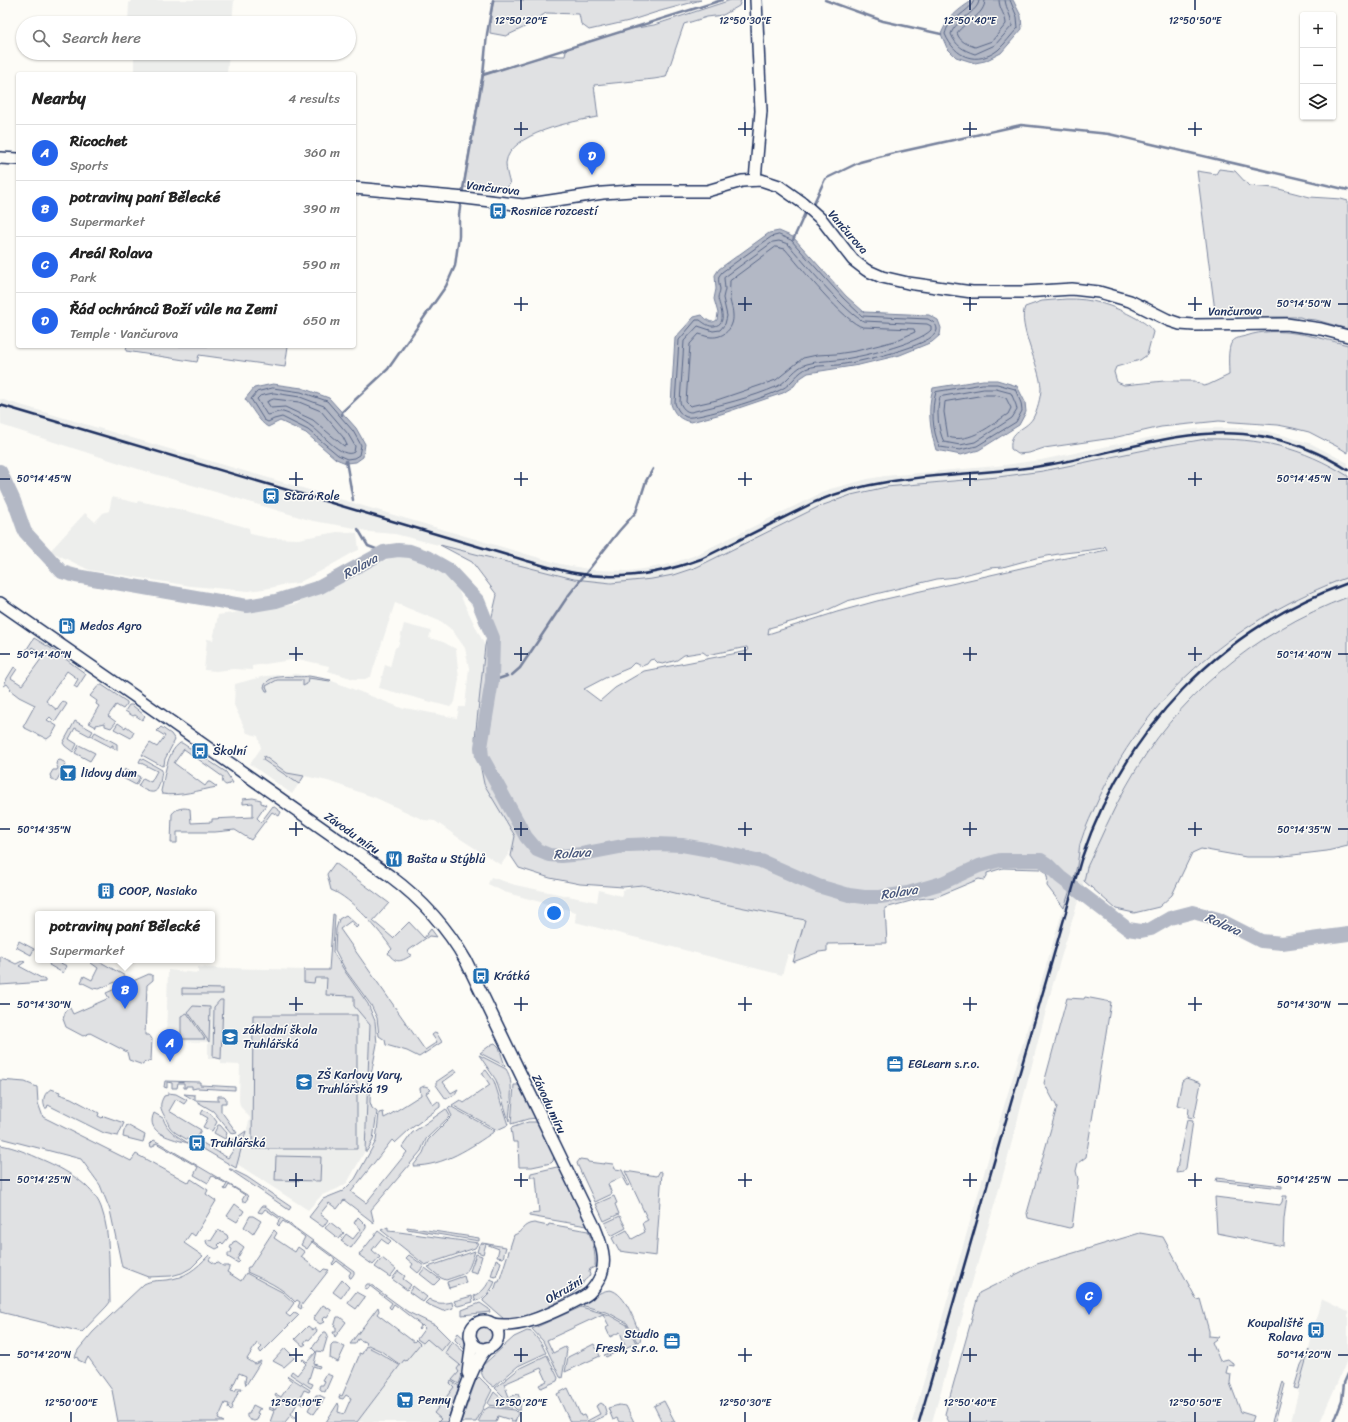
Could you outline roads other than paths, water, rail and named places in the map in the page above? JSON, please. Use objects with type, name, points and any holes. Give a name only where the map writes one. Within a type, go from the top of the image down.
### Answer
[{"type":"main road","points":[[755,180],[761,111],[756,0]]},
{"type":"main road","points":[[0,158],[16,159]]},
{"type":"main road","name":"Vančurova","points":[[356,188],[523,205],[603,193],[632,191],[706,191],[742,181],[755,180],[774,184],[803,202],[822,220],[853,260],[866,270],[888,279],[972,292],[1086,290],[1122,298],[1168,320],[1180,324],[1286,324],[1321,329],[1348,336]]},
{"type":"main road","name":"Závodu míru","points":[[0,603],[390,876],[412,894],[436,918],[451,936],[466,961],[595,1228],[603,1255],[601,1275]]},
{"type":"main road","name":"Okružní","points":[[491,1345],[504,1335],[587,1295],[596,1285],[601,1275]]},
{"type":"main road","name":"Okružní","points":[[472,1341],[471,1331],[476,1324],[484,1321],[492,1324],[507,1326],[533,1321]]},
{"type":"main road","points":[[454,1422],[466,1387],[478,1361],[498,1336],[492,1324]]},
{"type":"main road","points":[[472,1341],[478,1348],[491,1345]]},
{"type":"main road","points":[[466,1387],[472,1341]]},
{"type":"water","points":[[973,0],[1013,0],[1021,16],[1022,29],[1001,53],[985,61],[975,63],[956,57],[947,48],[941,34],[954,14]]},
{"type":"water","points":[[779,231],[793,237],[846,296],[864,312],[929,315],[938,320],[941,328],[940,335],[932,342],[900,355],[859,365],[808,373],[799,379],[794,386],[783,393],[721,414],[691,422],[684,420],[676,414],[671,404],[675,338],[694,317],[702,315],[711,322],[717,320],[718,313],[714,299],[716,289],[715,275],[719,269],[769,233]]},
{"type":"water","points":[[983,380],[997,380],[1017,386],[1025,402],[1026,412],[1019,425],[979,450],[961,455],[936,450],[930,419],[930,404],[933,388]]},
{"type":"water","points":[[273,384],[302,388],[329,398],[356,428],[365,444],[363,457],[356,462],[346,463],[336,459],[306,433],[280,421],[268,427],[265,425],[245,399],[254,388]]},
{"type":"waterway","points":[[462,195],[483,75],[487,34],[493,0]]},
{"type":"waterway","points":[[483,75],[722,0]]},
{"type":"waterway","points":[[825,0],[883,21],[941,34]]},
{"type":"waterway","points":[[813,205],[825,179],[860,162],[1021,125],[1109,134],[1348,190]]},
{"type":"waterway","points":[[342,415],[342,412],[388,369],[446,286],[455,266],[459,236],[461,200]]},
{"type":"waterway","points":[[793,240],[806,211]]},
{"type":"waterway","points":[[346,461],[353,500]]},
{"type":"waterway","points":[[512,675],[520,668],[568,596],[619,531],[636,512],[646,481],[653,469]]},
{"type":"waterway","name":"Rolava","points":[[0,471],[14,501],[25,532],[62,572],[76,576],[247,606],[276,601],[320,587],[384,552],[398,550],[410,551],[427,557],[448,569],[478,601],[493,638],[492,681],[481,747],[482,757],[526,837],[537,850],[549,855],[561,856],[582,854],[629,845],[682,845],[761,861],[818,886],[849,895],[864,897],[880,897],[908,893],[942,883],[979,866],[1000,860],[1041,860],[1060,877],[1128,929],[1141,931],[1151,929],[1170,918],[1193,912],[1218,919],[1261,941],[1282,943],[1348,934]]},
{"type":"waterway","points":[[358,529],[368,546],[384,552]]},
{"type":"waterway","points":[[492,681],[507,676]]},
{"type":"waterway","points":[[1334,1422],[1342,1401],[1344,1383],[1348,1374]]},
{"type":"railway","points":[[0,405],[543,566],[575,573],[607,576],[639,575],[670,569],[701,559],[815,502],[841,492],[869,485],[897,480],[1041,466],[1066,462],[1142,444],[1192,435],[1218,433],[1243,434],[1271,438],[1284,441],[1324,456],[1348,470]]},
{"type":"railway","points":[[919,1422],[1081,860],[1100,813],[1123,768],[1151,727],[1182,690],[1218,657],[1258,627],[1301,603],[1348,583]]},
{"type":"place","name":"Řád ochránců Boží vůle na Zemi","points":[[592,175]]},
{"type":"place","name":"Rosnice rozcestí","points":[[498,211]]},
{"type":"place","name":"Stará Role","points":[[271,496]]},
{"type":"place","name":"Medos Agro","points":[[67,626]]},
{"type":"place","name":"Školní","points":[[200,751]]},
{"type":"place","name":"lidovy dum","points":[[68,773]]},
{"type":"place","name":"Bašta u Stýblů","points":[[394,859]]},
{"type":"place","name":"COOP, Nasiako","points":[[106,891]]},
{"type":"place","name":"Krátká","points":[[481,976]]},
{"type":"place","name":"potraviny paní Bělecké","points":[[125,1009]]},
{"type":"place","name":"základní škola Truhlářská","points":[[230,1037]]},
{"type":"place","name":"Ricochet","points":[[170,1062]]},
{"type":"place","name":"EGLearn s.r.o.","points":[[895,1064]]},
{"type":"place","name":"ZŠ Karlovy Vary, Truhlářská 19","points":[[304,1082]]},
{"type":"place","name":"Truhlářská","points":[[197,1143]]},
{"type":"place","name":"Areál Rolava","points":[[1089,1315]]},
{"type":"place","name":"Koupaliště Rolava","points":[[1316,1330]]},
{"type":"place","name":"Studio Fresh, s.r.o.","points":[[672,1341]]},
{"type":"place","name":"Penny","points":[[405,1400]]}]
